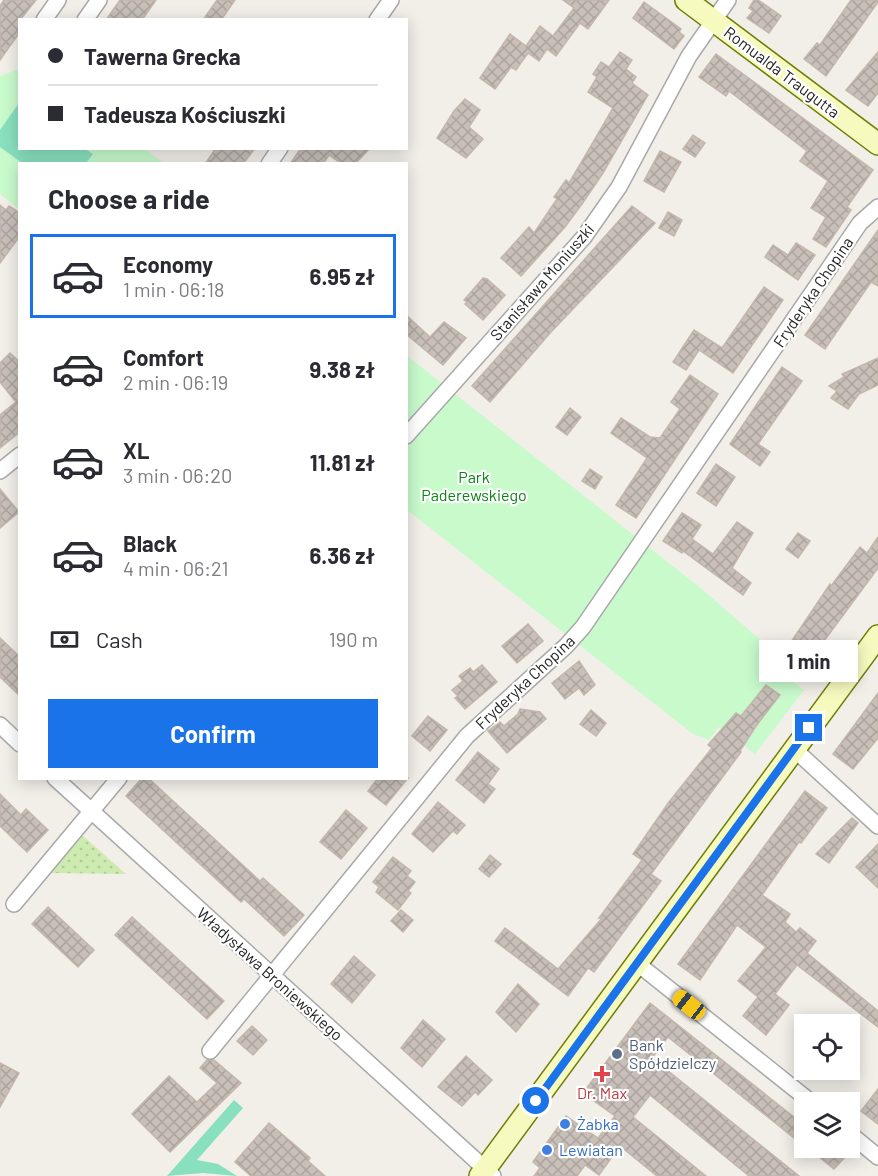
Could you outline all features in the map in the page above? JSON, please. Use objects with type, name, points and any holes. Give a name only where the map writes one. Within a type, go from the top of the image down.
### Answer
[{"type":"street","points":[[45,18],[58,0]]},
{"type":"street","points":[[86,18],[99,0]]},
{"type":"street","points":[[378,18],[391,0]]},
{"type":"street","name":"Romualda Traugutta","points":[[686,0],[878,144]]},
{"type":"street","name":"Stanisława Moniuszki","points":[[408,434],[584,237],[619,187],[659,107],[728,0]]},
{"type":"street","name":"Fryderyka Chopina","points":[[210,1051],[273,977],[467,736],[566,646],[583,627],[860,223],[878,207]]},
{"type":"street","points":[[0,471],[18,456]]},
{"type":"street","points":[[486,1174],[878,636]]},
{"type":"street","points":[[0,724],[18,742]]},
{"type":"street","points":[[794,749],[878,826]]},
{"type":"street","name":"Władysława Broniewskiego","points":[[58,780],[90,813],[273,977],[486,1174]]},
{"type":"street","points":[[14,904],[117,780]]},
{"type":"street","points":[[638,964],[798,1092]]},
{"type":"street","points":[[860,1142],[878,1156]]},
{"type":"green space","points":[[18,69],[18,150],[146,150],[163,162],[18,162],[18,208],[0,194],[0,76]]},
{"type":"green space","points":[[18,104],[18,150],[87,150],[93,154],[87,162],[21,162],[0,147],[0,130]]},
{"type":"green space","name":"Park Paderewskiego","points":[[408,357],[703,590],[764,643],[794,682],[804,690],[755,754],[719,727],[709,740],[693,734],[408,511]]},
{"type":"green space","points":[[83,836],[126,874],[49,873]]},
{"type":"green space","points":[[234,1100],[243,1108],[197,1160],[218,1164],[237,1176],[203,1173],[167,1176]]},
{"type":"building","points":[[4,0],[36,0],[22,18],[18,18],[18,35],[0,60],[0,6]]},
{"type":"building","points":[[120,0],[156,0],[143,18],[107,18]]},
{"type":"building","points":[[217,0],[235,0],[222,18],[204,18]]},
{"type":"building","points":[[563,0],[609,0],[588,29],[580,23],[556,56],[547,49],[539,61],[528,53],[516,70],[511,67],[495,89],[480,78],[510,34],[526,46],[540,26],[553,36],[574,8]]},
{"type":"building","points":[[754,0],[758,0],[781,16],[769,33],[747,18],[753,11],[749,8]]},
{"type":"building","points":[[851,0],[878,0],[878,2],[826,76],[804,59],[817,43],[820,45]]},
{"type":"building","points":[[644,2],[681,29],[679,32],[684,36],[674,49],[633,18]]},
{"type":"building","points":[[620,52],[632,60],[626,69],[636,77],[632,83],[648,95],[603,173],[582,204],[565,227],[521,276],[501,258],[529,227],[534,233],[557,199],[554,197],[566,180],[569,183],[613,108],[588,92],[597,77],[593,74],[601,62],[609,67]]},
{"type":"building","points":[[878,52],[878,93],[868,106],[846,90]]},
{"type":"building","points":[[716,54],[873,170],[847,207],[851,210],[826,247],[813,239],[826,217],[811,208],[828,181],[800,161],[807,151],[729,91],[726,96],[699,77]]},
{"type":"building","points":[[465,99],[480,110],[469,127],[483,139],[466,158],[437,138],[454,111]]},
{"type":"building","points":[[693,135],[705,143],[695,157],[683,149]]},
{"type":"building","points":[[215,150],[254,150],[244,162],[206,162]]},
{"type":"building","points":[[300,150],[368,150],[357,162],[339,162],[329,155],[324,162],[291,162]]},
{"type":"building","points":[[660,151],[681,162],[664,192],[644,181]]},
{"type":"building","points":[[0,205],[6,210],[9,206],[18,212],[18,239],[0,263]]},
{"type":"building","points":[[632,206],[655,223],[551,332],[490,402],[472,386]]},
{"type":"building","points":[[668,212],[682,220],[674,236],[659,228]]},
{"type":"building","points":[[878,230],[878,286],[871,282],[825,349],[805,335]]},
{"type":"building","points":[[796,243],[815,255],[798,280],[765,257],[773,245],[788,255]]},
{"type":"building","points":[[483,278],[505,295],[483,320],[465,304],[467,302],[464,300]]},
{"type":"building","points":[[764,287],[783,300],[733,373],[699,350],[686,370],[673,362],[694,330],[722,348]]},
{"type":"building","points":[[408,317],[430,337],[444,322],[466,338],[443,365],[408,336]]},
{"type":"building","points":[[10,353],[18,360],[18,434],[0,448],[0,415],[16,402],[0,382],[0,363]]},
{"type":"building","points":[[878,358],[878,385],[859,394],[848,409],[831,398],[837,391],[829,386],[844,377],[842,374]]},
{"type":"building","points":[[782,367],[802,381],[758,444],[770,452],[760,466],[730,444]]},
{"type":"building","points":[[690,375],[718,394],[636,518],[616,505],[647,458],[611,433],[621,418],[650,437],[660,438],[680,409],[671,402]]},
{"type":"building","points":[[570,408],[581,417],[567,435],[556,427]]},
{"type":"building","points":[[716,464],[735,477],[716,506],[697,493]]},
{"type":"building","points":[[590,469],[602,477],[595,489],[582,481]]},
{"type":"building","points":[[0,489],[18,513],[0,528]]},
{"type":"building","points":[[682,513],[701,525],[692,539],[713,554],[737,522],[753,533],[732,568],[751,583],[743,595],[683,551],[682,553],[663,541]]},
{"type":"building","points":[[798,533],[810,541],[798,558],[786,549]]},
{"type":"building","points":[[878,537],[878,568],[810,660],[794,649],[797,646],[791,642],[830,584],[831,586],[860,547],[867,553]]},
{"type":"building","points":[[528,624],[543,641],[517,663],[502,646]]},
{"type":"building","points":[[0,638],[18,655],[18,694],[0,677]]},
{"type":"building","points":[[579,661],[595,685],[584,695],[579,688],[565,699],[552,683]]},
{"type":"building","points":[[482,665],[497,682],[465,709],[455,698],[458,696],[452,690],[463,681],[459,676],[470,668],[473,672]]},
{"type":"building","points":[[766,685],[780,695],[651,874],[661,881],[594,972],[588,968],[568,996],[495,941],[505,928],[558,969],[603,917],[599,918],[642,860],[633,854],[669,802],[712,748],[708,745],[736,713],[741,716]]},
{"type":"building","points":[[878,693],[878,738],[853,769],[833,754]]},
{"type":"building","points":[[520,709],[540,712],[546,719],[507,753],[488,731],[500,722],[504,726],[518,714]]},
{"type":"building","points":[[591,710],[606,723],[596,736],[580,724]]},
{"type":"building","points":[[428,716],[447,730],[430,751],[412,736]]},
{"type":"building","points":[[478,752],[499,769],[488,784],[495,789],[484,803],[456,780]]},
{"type":"building","points":[[140,780],[150,780],[260,881],[263,878],[304,915],[284,936],[244,899],[241,902],[126,796]]},
{"type":"building","points":[[376,780],[406,780],[386,805],[368,791]]},
{"type":"building","points":[[805,791],[827,808],[801,843],[799,842],[762,895],[790,914],[785,922],[796,932],[800,928],[816,941],[807,953],[878,1011],[878,1027],[797,965],[775,994],[789,1005],[766,1035],[743,1016],[758,997],[738,981],[766,947],[737,925],[700,980],[678,964]]},
{"type":"building","points":[[0,794],[21,815],[26,809],[48,830],[27,852],[0,826]]},
{"type":"building","points":[[438,802],[465,825],[457,834],[453,831],[433,852],[412,834]]},
{"type":"building","points":[[346,810],[367,828],[341,859],[320,842]]},
{"type":"building","points":[[852,818],[858,823],[829,863],[816,854]]},
{"type":"building","points":[[878,844],[878,888],[856,867]]},
{"type":"building","points":[[490,855],[501,864],[489,877],[479,869]]},
{"type":"building","points":[[393,857],[411,871],[407,876],[415,882],[408,891],[411,893],[398,910],[376,892],[379,887],[373,882]]},
{"type":"building","points":[[48,907],[94,950],[78,967],[32,924]]},
{"type":"building","points":[[401,910],[413,920],[403,932],[391,921]]},
{"type":"building","points":[[132,917],[224,1001],[207,1019],[115,935]]},
{"type":"building","points":[[354,956],[375,975],[352,1003],[331,984]]},
{"type":"building","points":[[518,984],[539,1004],[516,1032],[496,1012]]},
{"type":"building","points":[[650,1003],[794,1117],[794,1138],[668,1037],[652,1058],[799,1176],[749,1176],[650,1095],[633,1117],[706,1176],[657,1176],[620,1146],[599,1175],[585,1165],[577,1176],[534,1176],[540,1168],[533,1162],[566,1116],[598,1138],[615,1116],[583,1093]]},
{"type":"building","points":[[423,1020],[445,1039],[422,1067],[401,1048]]},
{"type":"building","points":[[252,1026],[267,1040],[253,1055],[237,1041]]},
{"type":"building","points":[[466,1056],[492,1080],[478,1095],[475,1092],[462,1106],[438,1087]]},
{"type":"building","points":[[207,1060],[214,1060],[241,1083],[170,1152],[132,1114],[169,1076],[197,1102],[217,1083],[200,1068]]},
{"type":"building","points":[[0,1063],[19,1073],[0,1107]]},
{"type":"building","points":[[878,1089],[878,1124],[861,1111]]},
{"type":"building","points":[[269,1123],[310,1158],[308,1161],[325,1176],[251,1176],[235,1162]]},
{"type":"building","points":[[820,1158],[844,1158],[834,1169]]},
{"type":"place","name":"Bank Spółdzielczy","points":[[617,1054]]},
{"type":"place","name":"Dr. Max","points":[[602,1074]]},
{"type":"place","name":"Żabka","points":[[565,1124]]},
{"type":"place","name":"Lewiatan","points":[[547,1150]]},
{"type":"route","points":[[536,1101],[809,728]]}]
